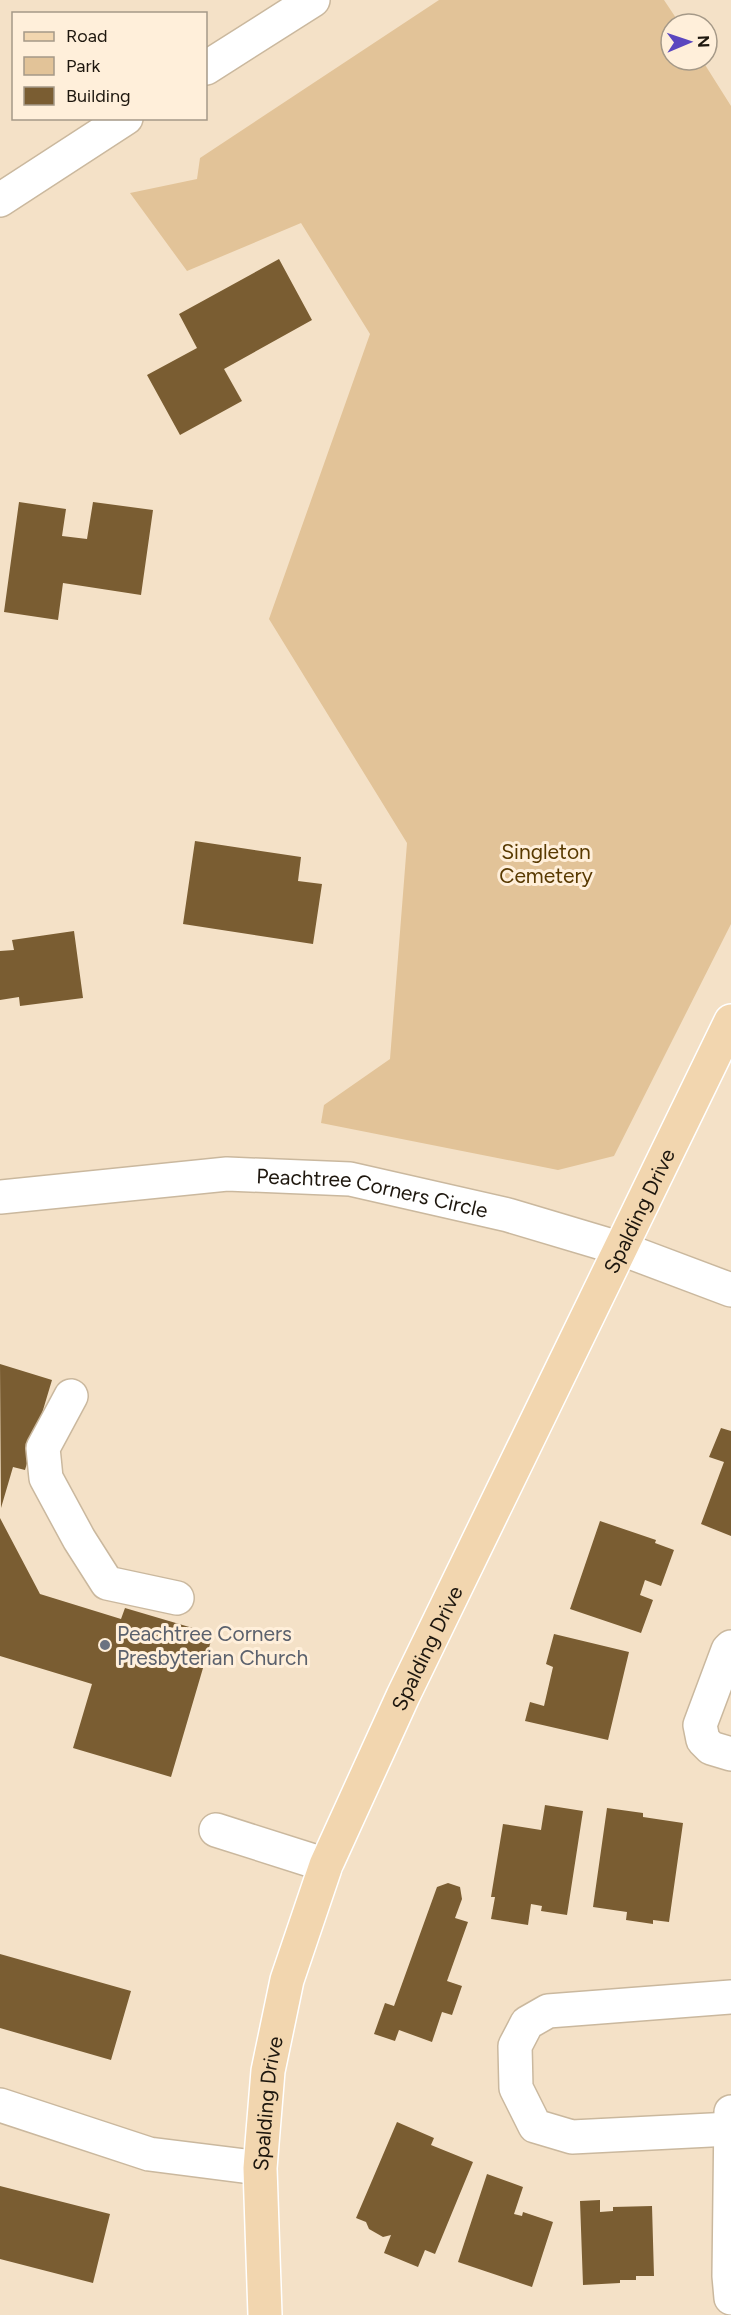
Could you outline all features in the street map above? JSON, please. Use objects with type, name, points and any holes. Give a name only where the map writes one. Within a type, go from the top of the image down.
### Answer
[{"type":"main road","name":"Spalding Drive","points":[[265,2315],[260,2168],[268,2071],[287,1980],[326,1865],[408,1686],[731,1021]]},
{"type":"street","points":[[207,67],[313,0]]},
{"type":"street","points":[[0,200],[123,120]]},
{"type":"street","name":"Peachtree Corners Circle","points":[[0,1197],[227,1174],[350,1179],[508,1215],[622,1249],[731,1290]]},
{"type":"street","points":[[71,1396],[43,1448],[46,1478],[79,1539],[107,1583],[177,1598]]},
{"type":"street","points":[[731,1647],[700,1725],[704,1740],[711,1748],[731,1754]]},
{"type":"street","points":[[216,1830],[326,1865]]},
{"type":"street","points":[[731,1996],[548,2011],[527,2023],[515,2046],[516,2088],[535,2126],[572,2137],[731,2129]]},
{"type":"street","points":[[0,2105],[148,2154],[260,2168]]},
{"type":"street","points":[[731,2112],[729,2276],[731,2298]]},
{"type":"green space","name":"Singleton Cemetery","points":[[439,0],[664,0],[672,12],[659,12],[659,72],[710,72],[731,106],[731,924],[614,1156],[558,1170],[321,1123],[324,1105],[390,1059],[407,843],[269,619],[370,334],[301,223],[187,271],[130,193],[197,179],[200,158]]},
{"type":"building","points":[[279,259],[312,320],[224,369],[242,401],[180,435],[147,375],[197,348],[179,314]]},
{"type":"building","points":[[19,502],[66,509],[62,536],[87,539],[93,502],[153,510],[141,595],[63,583],[58,620],[4,612]]},
{"type":"building","points":[[195,841],[301,857],[298,881],[322,884],[313,944],[183,924]]},
{"type":"building","points":[[74,931],[83,998],[20,1006],[19,997],[0,1000],[0,951],[14,950],[12,940]]},
{"type":"building","points":[[0,1364],[52,1380],[25,1470],[13,1467],[1,1508]]},
{"type":"building","points":[[721,1428],[731,1431],[731,1536],[701,1524],[724,1462],[709,1457]]},
{"type":"building","name":"Peachtree Corners Presbyterian Church","points":[[0,1518],[40,1594],[121,1619],[125,1608],[213,1634],[171,1777],[73,1748],[92,1684],[0,1656]]},
{"type":"building","points":[[600,1521],[656,1540],[655,1543],[674,1550],[661,1586],[645,1580],[640,1595],[653,1600],[641,1633],[570,1609]]},
{"type":"building","points":[[554,1634],[629,1652],[608,1740],[525,1721],[530,1702],[544,1706],[553,1667],[546,1664]]},
{"type":"building","points":[[545,1805],[583,1811],[567,1915],[541,1911],[542,1906],[531,1904],[528,1925],[491,1919],[495,1897],[491,1897],[503,1824],[541,1830]]},
{"type":"building","points":[[607,1808],[643,1813],[643,1817],[683,1823],[669,1922],[653,1920],[653,1924],[626,1920],[627,1912],[593,1907]]},
{"type":"building","points":[[448,1883],[460,1887],[462,1899],[455,1918],[468,1922],[447,1981],[462,1986],[452,2015],[442,2012],[432,2042],[399,2030],[395,2041],[374,2034],[385,2003],[394,2006],[437,1887]]},
{"type":"building","points":[[0,1954],[131,1991],[111,2060],[0,2028]]},
{"type":"building","points":[[397,2122],[434,2138],[431,2145],[473,2162],[435,2254],[425,2250],[418,2267],[384,2253],[391,2235],[383,2237],[369,2229],[366,2222],[356,2218]]},
{"type":"building","points":[[487,2174],[523,2187],[514,2214],[522,2216],[523,2212],[553,2222],[532,2287],[458,2262]]},
{"type":"building","points":[[0,2186],[110,2214],[93,2283],[0,2259]]},
{"type":"building","points":[[600,2200],[600,2212],[613,2211],[613,2207],[652,2206],[654,2276],[636,2276],[636,2280],[620,2280],[620,2283],[583,2285],[580,2201]]},
{"type":"place","name":"Peachtree Corners Presbyterian Church","points":[[105,1645]]}]
